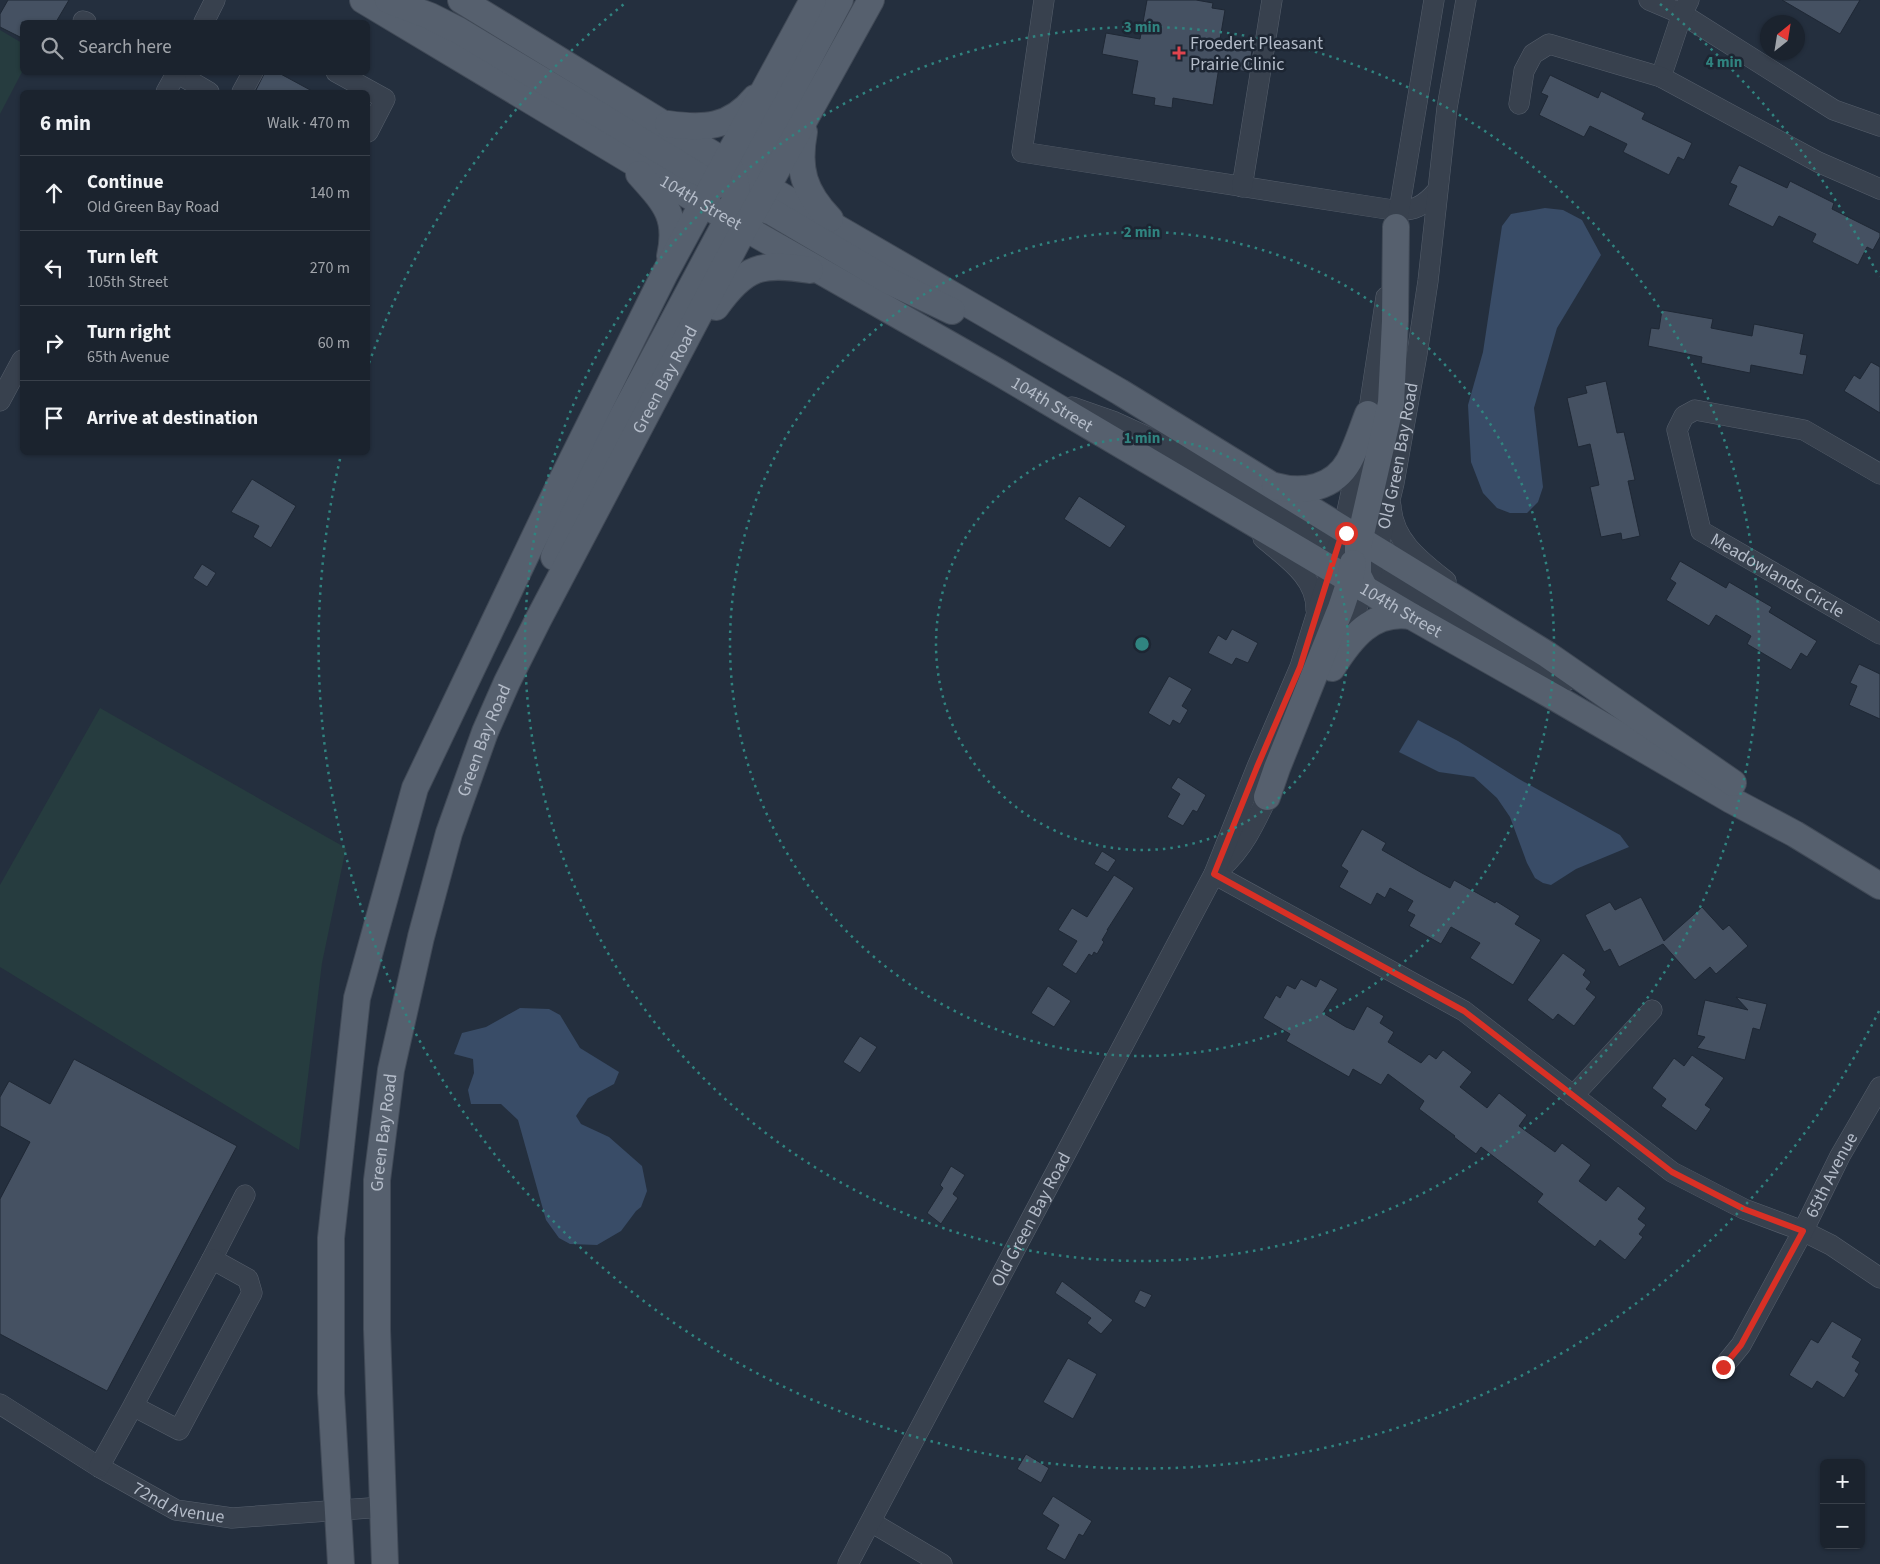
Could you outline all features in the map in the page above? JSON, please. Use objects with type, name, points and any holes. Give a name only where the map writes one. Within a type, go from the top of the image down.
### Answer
[{"type":"main road","name":"104th Street","points":[[363,0],[703,204]]},
{"type":"main road","points":[[388,0],[430,16],[458,30],[686,166],[740,194],[864,267],[911,292],[949,310],[1038,344]]},
{"type":"main road","name":"104th Street","points":[[461,0],[665,124],[824,273],[1240,515],[1355,560],[1508,630],[1563,664],[1752,797],[1795,834]]},
{"type":"main road","name":"Green Bay Road","points":[[385,1564],[377,1329],[377,1180],[390,1070],[421,937],[449,833],[485,732],[526,643],[678,353],[740,194],[768,82],[813,0]]},
{"type":"main road","points":[[526,643],[556,551],[575,507],[710,254],[840,0]]},
{"type":"main road","name":"Green Bay Road","points":[[341,1564],[331,1393],[331,1238],[357,998],[415,788],[553,499],[664,273],[703,204],[740,194],[806,120],[872,0]]},
{"type":"main road","points":[[665,124],[701,127],[725,122],[742,111],[768,82]]},
{"type":"main road","points":[[806,120],[801,151],[802,172],[814,200],[839,229]]},
{"type":"main road","points":[[623,156],[660,198],[671,218],[673,239],[664,273]]},
{"type":"main road","name":"104th Street","points":[[740,194],[839,229],[1120,392],[1270,484],[1355,560],[1411,616],[1723,795],[1795,834],[1880,886]]},
{"type":"main road","points":[[1268,797],[1282,756],[1339,613],[1355,560],[1390,403],[1398,219]]},
{"type":"main road","points":[[678,353],[689,348],[731,286],[748,273],[774,266],[824,273]]},
{"type":"main road","points":[[1270,484],[1288,490],[1302,490],[1318,486],[1333,478],[1344,469],[1350,460],[1368,414]]},
{"type":"main road","points":[[1332,668],[1352,640],[1373,622],[1394,615],[1411,616]]},
{"type":"street","points":[[205,20],[216,0]]},
{"type":"street","points":[[1044,0],[1022,152],[1242,187],[1398,219],[1409,211],[1418,208],[1437,191]]},
{"type":"street","points":[[1242,187],[1272,0]]},
{"type":"street","name":"Old Green Bay Road","points":[[1214,874],[1236,854],[1268,797],[1332,668],[1355,560],[1368,414],[1434,0]]},
{"type":"street","name":"Old Green Bay Road","points":[[848,1564],[1214,874],[1294,680],[1316,618],[1355,560],[1390,498],[1417,354],[1447,108],[1466,0]]},
{"type":"street","points":[[1649,0],[1686,7],[1834,110],[1880,126]]},
{"type":"street","points":[[1661,77],[1686,7]]},
{"type":"street","points":[[1519,104],[1524,71],[1533,54],[1548,44],[1661,77],[1818,162],[1880,189]]},
{"type":"street","points":[[167,90],[175,75]]},
{"type":"street","points":[[179,75],[206,90]]},
{"type":"street","points":[[243,90],[251,75]]},
{"type":"street","points":[[341,75],[369,90]]},
{"type":"street","points":[[370,91],[385,99],[370,128]]},
{"type":"street","points":[[0,401],[20,364]]},
{"type":"street","points":[[1043,399],[1106,418],[1144,435],[1174,451],[1407,591],[1540,666],[1622,706]]},
{"type":"street","name":"Meadowlands Circle","points":[[1880,474],[1804,430],[1695,410],[1684,416],[1677,430],[1702,531],[1880,634]]},
{"type":"street","points":[[1390,498],[1395,526],[1401,539],[1412,552],[1431,570],[1508,630]]},
{"type":"street","points":[[1240,515],[1307,578],[1313,587],[1316,597],[1316,618]]},
{"type":"street","points":[[1214,874],[1464,1011],[1672,1172],[1744,1209],[1803,1231],[1831,1245],[1880,1278]]},
{"type":"street","points":[[1573,1096],[1652,1010]]},
{"type":"street","name":"65th Avenue","points":[[1723,1367],[1741,1345],[1803,1231],[1840,1156],[1880,1087]]},
{"type":"street","points":[[99,1467],[245,1195]]},
{"type":"street","points":[[133,1406],[179,1430],[252,1293],[248,1279],[212,1259]]},
{"type":"street","name":"72nd Avenue","points":[[0,1404],[99,1467],[176,1510],[232,1518],[383,1507]]},
{"type":"street","points":[[871,1522],[942,1564]]},
{"type":"green space","points":[[0,30],[20,42],[20,75],[0,114]]},
{"type":"green space","points":[[100,708],[346,848],[322,963],[299,1150],[0,967],[0,885]]},
{"type":"water","points":[[1545,208],[1563,210],[1582,220],[1601,255],[1557,328],[1534,408],[1543,487],[1538,502],[1527,513],[1510,513],[1497,508],[1483,493],[1471,462],[1468,405],[1483,352],[1502,226],[1511,214]]},
{"type":"water","points":[[1418,720],[1458,741],[1519,779],[1620,835],[1629,847],[1576,869],[1551,885],[1543,883],[1535,878],[1527,863],[1510,817],[1497,798],[1474,777],[1439,772],[1399,752]]},
{"type":"water","points":[[520,1008],[549,1009],[560,1015],[580,1048],[619,1072],[614,1084],[588,1098],[576,1116],[581,1124],[609,1137],[642,1166],[647,1191],[641,1207],[621,1231],[597,1245],[570,1244],[559,1238],[546,1220],[518,1120],[501,1104],[471,1104],[468,1090],[474,1073],[473,1059],[454,1054],[462,1033],[486,1027]]},
{"type":"building","points":[[8,0],[69,0],[57,20],[20,20],[20,37],[0,27],[0,14]]},
{"type":"building","name":"Froedert Pleasant Prairie Clinic","points":[[1147,0],[1196,0],[1213,3],[1212,8],[1225,10],[1219,45],[1252,51],[1248,72],[1219,67],[1213,105],[1173,98],[1172,108],[1154,105],[1155,98],[1132,94],[1138,61],[1102,54],[1106,33],[1140,39]]},
{"type":"building","points":[[1782,0],[1860,0],[1840,34]]},
{"type":"building","points":[[264,75],[283,75],[310,90],[256,90]]},
{"type":"building","points":[[1550,75],[1598,98],[1601,91],[1645,113],[1642,119],[1692,143],[1684,160],[1678,157],[1669,175],[1623,152],[1627,144],[1590,126],[1584,137],[1539,115],[1548,96],[1541,93]]},
{"type":"building","points":[[1739,165],[1787,188],[1790,181],[1834,203],[1832,209],[1880,233],[1880,237],[1873,250],[1867,247],[1858,265],[1812,242],[1816,234],[1779,216],[1773,227],[1728,205],[1737,186],[1730,183]]},
{"type":"building","points":[[1662,310],[1713,319],[1711,328],[1752,336],[1754,324],[1804,334],[1800,354],[1807,355],[1803,375],[1751,365],[1750,373],[1701,363],[1702,357],[1648,346],[1651,328],[1659,329]]},
{"type":"building","points":[[1871,362],[1880,367],[1880,413],[1844,391],[1854,375],[1860,379]]},
{"type":"building","points":[[1606,381],[1617,433],[1624,432],[1635,480],[1628,481],[1640,536],[1622,540],[1621,533],[1601,537],[1590,487],[1599,485],[1590,444],[1578,447],[1567,398],[1587,393],[1585,386]]},
{"type":"building","points":[[252,479],[296,506],[271,548],[253,537],[259,526],[231,512]]},
{"type":"building","points":[[1079,496],[1126,526],[1110,548],[1064,519]]},
{"type":"building","points":[[1680,561],[1726,588],[1729,582],[1772,607],[1769,612],[1817,641],[1807,657],[1801,653],[1791,670],[1747,644],[1751,636],[1716,615],[1709,626],[1666,600],[1676,583],[1670,579]]},
{"type":"building","points":[[202,564],[216,573],[207,587],[193,578]]},
{"type":"building","points":[[1232,629],[1258,643],[1248,663],[1236,658],[1232,665],[1208,653],[1218,635],[1226,640]]},
{"type":"building","points":[[1859,664],[1880,674],[1880,719],[1849,705],[1857,686],[1850,683]]},
{"type":"building","points":[[1169,676],[1192,689],[1182,706],[1188,710],[1180,724],[1173,720],[1170,726],[1148,713]]},
{"type":"building","points":[[1178,777],[1206,795],[1197,812],[1193,810],[1183,826],[1167,817],[1180,794],[1171,788]]},
{"type":"building","points":[[1362,829],[1386,843],[1382,850],[1422,873],[1450,888],[1454,880],[1495,903],[1496,901],[1520,916],[1515,924],[1541,940],[1513,985],[1470,958],[1480,943],[1451,927],[1441,944],[1409,926],[1415,915],[1407,911],[1413,901],[1390,888],[1385,898],[1377,893],[1371,905],[1339,887],[1348,871],[1341,866]]},
{"type":"building","points":[[1102,851],[1116,860],[1108,872],[1094,864]]},
{"type":"building","points":[[1114,875],[1134,888],[1107,930],[1102,940],[1104,942],[1097,954],[1094,952],[1092,956],[1089,954],[1076,974],[1062,965],[1077,941],[1058,930],[1072,908],[1087,917]]},
{"type":"building","points":[[1641,897],[1664,941],[1702,907],[1723,930],[1729,925],[1748,946],[1716,974],[1710,967],[1695,980],[1663,944],[1619,967],[1610,949],[1604,952],[1585,915],[1610,902],[1615,910]]},
{"type":"building","points":[[1563,953],[1586,970],[1583,975],[1591,982],[1586,989],[1596,997],[1574,1026],[1558,1014],[1553,1020],[1527,1000]]},
{"type":"building","points":[[1301,979],[1316,987],[1320,979],[1338,989],[1323,1013],[1346,1027],[1354,1030],[1367,1006],[1384,1016],[1380,1023],[1394,1032],[1388,1042],[1421,1063],[1429,1054],[1436,1059],[1443,1050],[1472,1072],[1460,1087],[1487,1108],[1499,1093],[1527,1115],[1519,1126],[1555,1152],[1562,1143],[1591,1165],[1579,1181],[1606,1201],[1618,1186],[1646,1208],[1638,1219],[1646,1225],[1639,1234],[1643,1237],[1625,1260],[1600,1240],[1595,1247],[1537,1202],[1543,1194],[1481,1147],[1476,1154],[1454,1137],[1419,1109],[1424,1101],[1388,1074],[1381,1085],[1353,1069],[1349,1077],[1286,1041],[1290,1034],[1263,1018],[1276,995],[1280,998],[1287,985],[1295,989]]},
{"type":"building","points":[[1048,986],[1071,1001],[1054,1027],[1031,1013]]},
{"type":"building","points":[[1736,997],[1767,1004],[1760,1030],[1753,1028],[1745,1060],[1697,1048],[1705,1037],[1697,1035],[1705,1000],[1748,1010]]},
{"type":"building","points":[[860,1036],[877,1047],[860,1073],[843,1062]]},
{"type":"building","points":[[1692,1055],[1724,1078],[1705,1105],[1711,1109],[1696,1131],[1661,1106],[1666,1099],[1652,1088],[1674,1058],[1684,1066]]},
{"type":"building","points":[[74,1059],[237,1146],[107,1391],[0,1334],[0,1199],[30,1142],[0,1126],[0,1097],[9,1081],[50,1104]]},
{"type":"building","points":[[951,1166],[965,1175],[953,1194],[958,1198],[941,1224],[927,1213],[943,1188],[940,1185]]},
{"type":"building","points":[[1062,1281],[1113,1320],[1101,1334],[1087,1323],[1091,1318],[1055,1293]]},
{"type":"building","points":[[1140,1290],[1152,1295],[1145,1308],[1134,1302]]},
{"type":"building","points":[[1832,1321],[1862,1339],[1852,1357],[1860,1362],[1855,1371],[1859,1374],[1844,1398],[1817,1381],[1812,1389],[1789,1375],[1811,1339],[1818,1343]]},
{"type":"building","points":[[1068,1358],[1097,1374],[1073,1419],[1043,1402]]},
{"type":"building","points":[[1026,1454],[1049,1468],[1041,1483],[1017,1469]]},
{"type":"building","points":[[1053,1496],[1092,1521],[1083,1536],[1079,1534],[1065,1560],[1046,1549],[1059,1525],[1042,1514]]},
{"type":"place","name":"Froedert Pleasant Prairie Clinic","points":[[1179,53]]},
{"type":"route","points":[[1346,533],[1343,530],[1300,667],[1214,874],[1464,1011],[1672,1172],[1744,1209],[1803,1231],[1741,1345],[1723,1367]]}]
